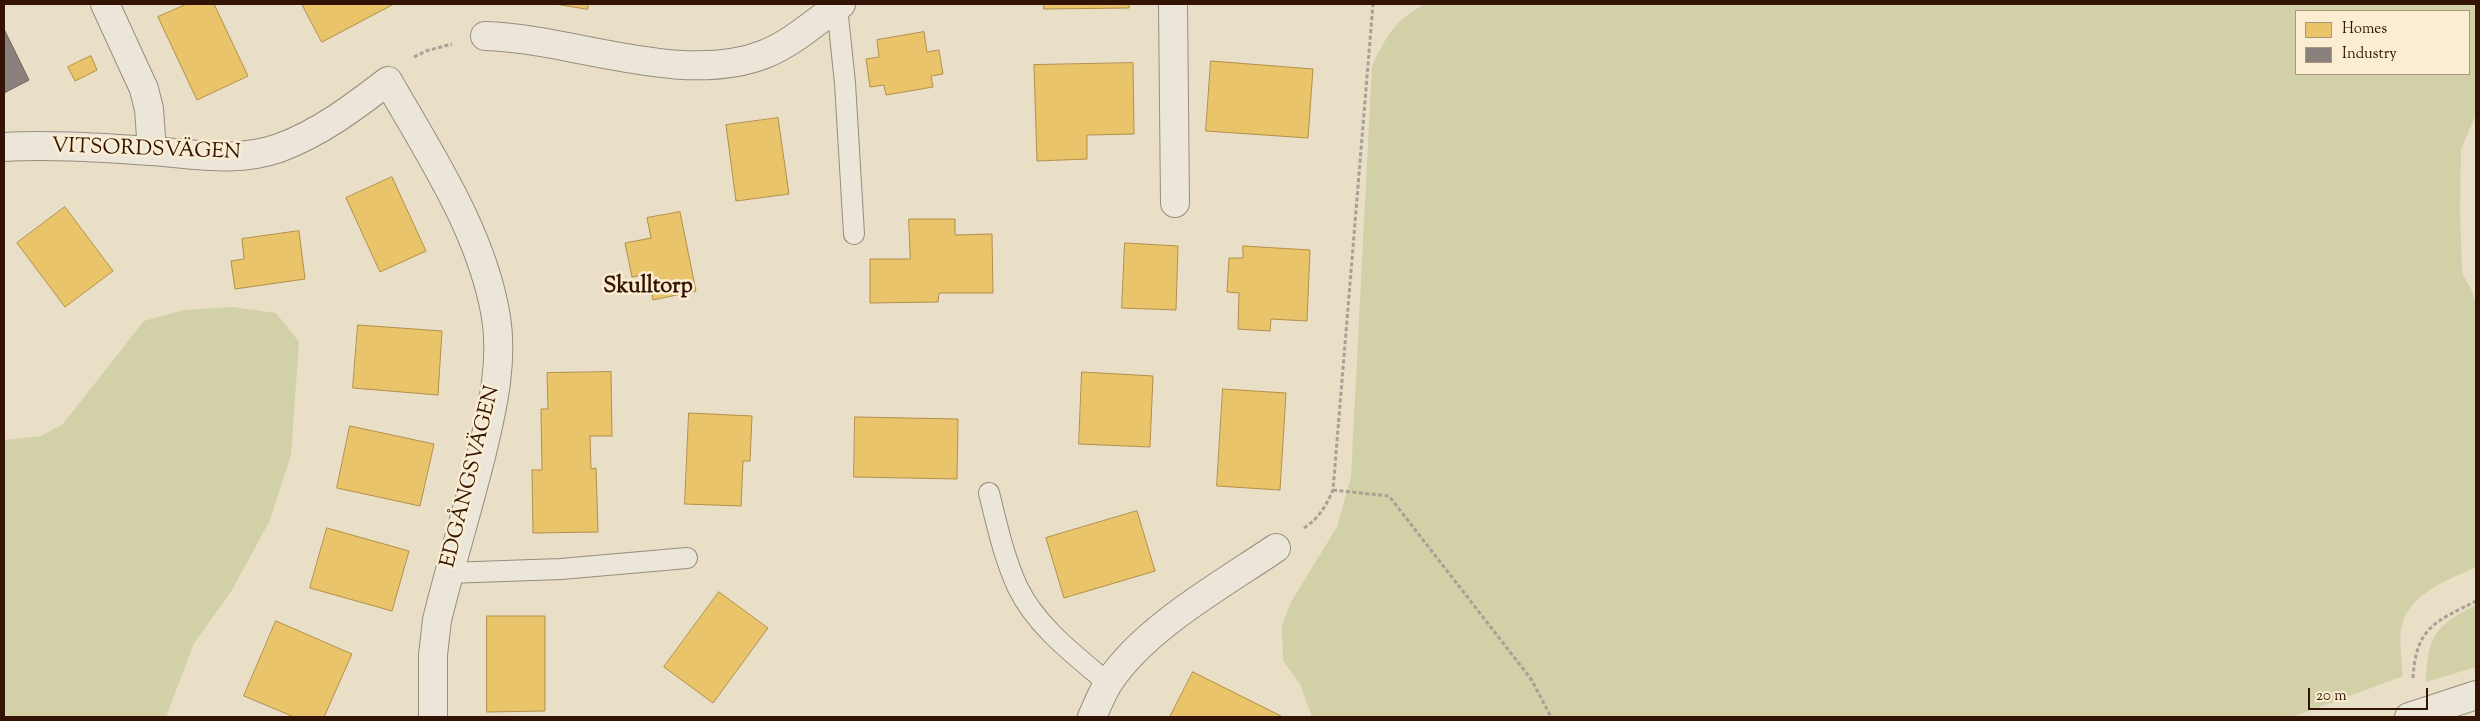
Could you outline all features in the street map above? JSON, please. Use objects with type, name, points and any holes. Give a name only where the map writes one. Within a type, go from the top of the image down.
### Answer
[{"type":"street","points":[[104,4],[144,89],[149,109],[152,151]]},
{"type":"street","points":[[1174,4],[1175,203]]},
{"type":"street","points":[[485,36],[515,36],[558,46],[668,64],[729,64],[766,54],[796,36],[839,5]]},
{"type":"street","name":"VITSORDSVÄGEN","points":[[4,147],[152,151],[206,157],[240,157],[278,149],[310,135],[344,115],[388,81]]},
{"type":"street","name":"EDGÅNGSVÄGEN","points":[[388,81],[442,175],[473,240],[496,318],[497,353],[494,400],[437,620],[433,655],[433,717]]},
{"type":"street","points":[[1092,717],[1108,683],[1127,660],[1170,621],[1276,548]]},
{"type":"street","points":[[2409,717],[2476,695]]},
{"type":"lane","points":[[839,5],[854,234]]},
{"type":"lane","points":[[989,493],[1001,543],[1019,590],[1041,622],[1108,683]]},
{"type":"lane","points":[[448,573],[561,569],[687,558]]},
{"type":"path","points":[[1276,548],[1313,522],[1326,507],[1333,490],[1373,4]]},
{"type":"path","points":[[388,81],[405,62],[426,51],[485,36]]},
{"type":"path","points":[[1333,490],[1389,496],[1531,679],[1552,717]]},
{"type":"path","points":[[2413,686],[2417,647],[2427,630],[2440,619],[2476,601]]},
{"type":"green space","points":[[1426,4],[2476,4],[2476,114],[2461,149],[2460,207],[2462,273],[2472,291],[2476,306],[2476,567],[2430,590],[2411,606],[2401,629],[2400,646],[2403,676],[2293,717],[1312,717],[1300,684],[1283,661],[1282,626],[1291,602],[1337,527],[1351,477],[1372,66],[1387,37],[1399,22]]},
{"type":"green space","points":[[233,307],[276,313],[299,342],[291,455],[270,520],[232,590],[194,643],[166,717],[4,717],[4,440],[41,436],[63,424],[144,321],[184,310]]},
{"type":"green space","points":[[2476,605],[2476,667],[2426,682],[2429,653],[2436,634],[2451,619]]},
{"type":"building: Homes","points":[[187,4],[214,4],[248,76],[197,100],[158,17]]},
{"type":"building: Homes","points":[[302,4],[394,4],[322,42]]},
{"type":"building: Homes","points":[[555,4],[588,4],[588,9]]},
{"type":"building: Homes","points":[[1044,4],[1129,4],[1129,8],[1044,9]]},
{"type":"building: Homes","points":[[924,32],[927,52],[939,50],[943,74],[931,76],[933,87],[886,95],[884,85],[870,87],[866,59],[879,57],[877,40]]},
{"type":"building: Homes","points":[[91,56],[97,70],[75,81],[68,67]]},
{"type":"building: Homes","points":[[1211,61],[1313,69],[1308,138],[1206,131]]},
{"type":"building: Homes","points":[[1133,63],[1134,134],[1087,135],[1087,159],[1037,161],[1034,65]]},
{"type":"building: Homes","points":[[778,118],[789,194],[736,201],[726,125]]},
{"type":"building: Homes","points":[[392,177],[426,251],[380,272],[346,198]]},
{"type":"building: Homes","points":[[65,207],[113,271],[65,307],[17,243]]},
{"type":"building: Homes","points":[[680,212],[696,291],[653,300],[648,274],[632,277],[625,243],[651,238],[647,218]]},
{"type":"building: Homes","points":[[909,219],[955,219],[955,235],[992,234],[993,293],[939,293],[938,302],[870,303],[870,259],[910,259]]},
{"type":"building: Homes","points":[[299,231],[305,279],[235,289],[231,261],[244,259],[242,239]]},
{"type":"building: Homes","points":[[1125,243],[1178,246],[1176,310],[1122,308]]},
{"type":"building: Homes","points":[[1243,246],[1310,250],[1307,321],[1271,319],[1270,331],[1238,329],[1239,293],[1227,292],[1229,258],[1243,258]]},
{"type":"building: Homes","points":[[358,325],[442,331],[438,395],[353,388]]},
{"type":"building: Homes","points":[[611,372],[612,436],[590,436],[591,469],[596,468],[598,532],[533,533],[532,470],[542,470],[541,409],[548,409],[547,373]]},
{"type":"building: Homes","points":[[1082,372],[1153,376],[1150,447],[1079,444]]},
{"type":"building: Homes","points":[[1223,389],[1286,393],[1280,490],[1217,486]]},
{"type":"building: Homes","points":[[689,413],[752,416],[750,461],[743,461],[741,506],[685,504]]},
{"type":"building: Homes","points":[[855,417],[958,419],[957,479],[854,477]]},
{"type":"building: Homes","points":[[350,426],[434,444],[420,506],[337,488]]},
{"type":"building: Homes","points":[[1137,511],[1155,571],[1064,598],[1046,538]]},
{"type":"building: Homes","points":[[327,528],[409,551],[392,611],[310,588]]},
{"type":"building: Homes","points":[[719,592],[768,628],[713,703],[664,667]]},
{"type":"building: Homes","points":[[487,616],[545,616],[545,711],[487,712]]},
{"type":"building: Homes","points":[[276,621],[352,654],[324,717],[294,717],[244,696]]},
{"type":"building: Homes","points":[[1193,672],[1281,716],[1170,717]]},
{"type":"building: Industry","points":[[4,29],[29,80],[4,93]]},
{"type":"district","name":"Skulltorp","points":[[648,288]]}]
